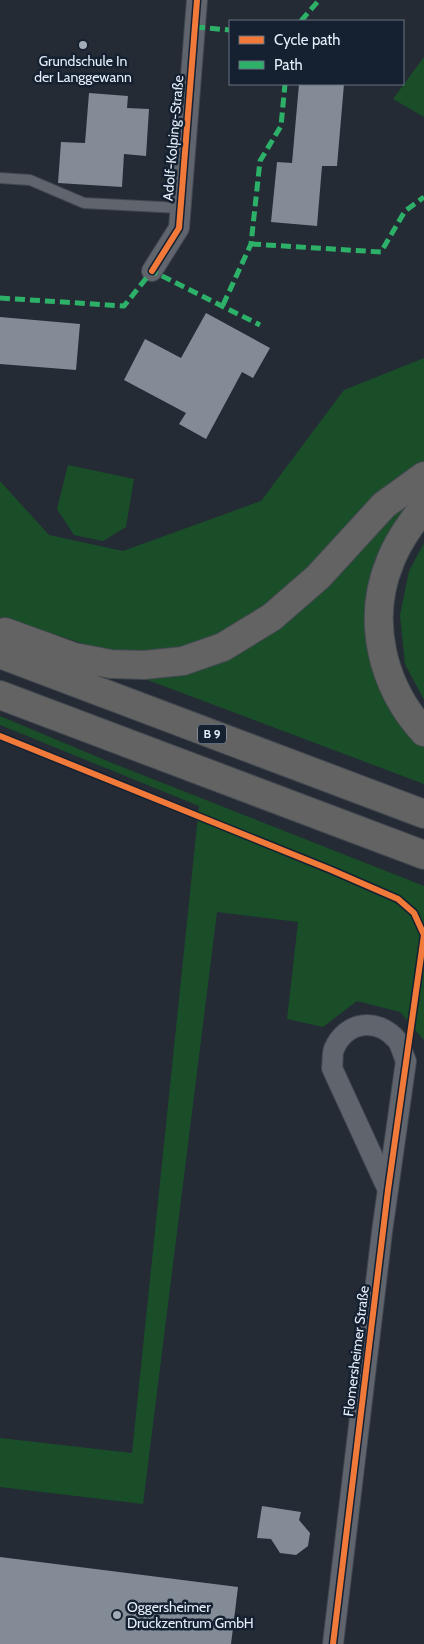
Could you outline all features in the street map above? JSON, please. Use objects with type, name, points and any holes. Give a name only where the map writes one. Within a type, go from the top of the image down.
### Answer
[{"type":"highway","points":[[0,633],[5,632],[74,657],[111,664],[144,665],[183,661],[223,647],[272,617],[318,577],[384,506],[424,476]]},
{"type":"highway","points":[[424,506],[405,533],[390,562],[381,594],[378,619],[382,654],[394,686],[415,722],[424,732]]},
{"type":"highway","name":"B 9","points":[[0,654],[424,814]]},
{"type":"highway","points":[[0,694],[424,855]]},
{"type":"street","name":"Adolf-Kolping-Straße","points":[[152,271],[179,228],[197,0]]},
{"type":"street","name":"Flomersheimer Straße","points":[[333,1644],[388,1190],[406,1061],[398,1042],[389,1032],[378,1027],[363,1024],[351,1028],[343,1036],[334,1050],[332,1068],[388,1190]]},
{"type":"lane","points":[[0,178],[30,180],[84,203],[180,208]]},
{"type":"green space","points":[[424,57],[424,117],[393,99]]},
{"type":"green space","points":[[424,358],[424,465],[276,600],[230,629],[184,648],[122,656],[0,617],[0,481],[49,535],[123,551],[261,501],[344,390]]},
{"type":"green space","points":[[68,465],[134,479],[126,527],[103,541],[74,535],[57,509]]},
{"type":"green space","points":[[384,505],[424,507],[378,619],[424,732],[424,784],[145,679],[183,661],[223,647]]},
{"type":"green space","points":[[424,543],[424,700],[405,664],[400,615],[409,571]]},
{"type":"green space","points":[[0,716],[112,763],[424,886],[424,1040],[400,1012],[357,1001],[323,1027],[287,1019],[298,922],[217,912],[143,1504],[0,1487],[0,1438],[132,1453],[199,806],[0,725]]},
{"type":"building","points":[[299,85],[344,85],[337,166],[322,166],[317,226],[271,222],[277,162],[292,163]]},
{"type":"building","points":[[89,93],[128,96],[127,108],[149,109],[146,156],[124,154],[122,187],[58,183],[61,142],[85,143]]},
{"type":"building","points":[[206,313],[270,348],[253,378],[242,372],[206,439],[179,424],[186,413],[124,380],[145,339],[181,358]]},
{"type":"building","points":[[0,317],[80,324],[76,370],[0,364]]},
{"type":"building","points":[[262,1506],[301,1512],[299,1520],[310,1533],[308,1546],[296,1555],[280,1553],[271,1539],[257,1538]]},
{"type":"building","name":"Oggersheimer Druckzentrum GmbH","points":[[0,1557],[238,1587],[231,1644],[0,1644]]},
{"type":"marked path","points":[[302,20],[319,0]]},
{"type":"marked path","points":[[195,27],[229,30]]},
{"type":"marked path","points":[[223,305],[251,244],[260,161],[281,126],[285,85]]},
{"type":"marked path","points":[[251,244],[381,252],[405,211],[424,197]]},
{"type":"marked path","points":[[0,298],[124,306],[152,271],[260,325]]},
{"type":"cycle path","points":[[152,271],[179,228],[197,0]]},
{"type":"cycle path","points":[[0,736],[329,869],[398,899],[414,913],[424,935],[388,1190],[333,1644]]},
{"type":"place","name":"Grundschule In der Langgewann","points":[[83,45]]},
{"type":"place","name":"Oggersheimer Druckzentrum GmbH","points":[[117,1615]]}]
